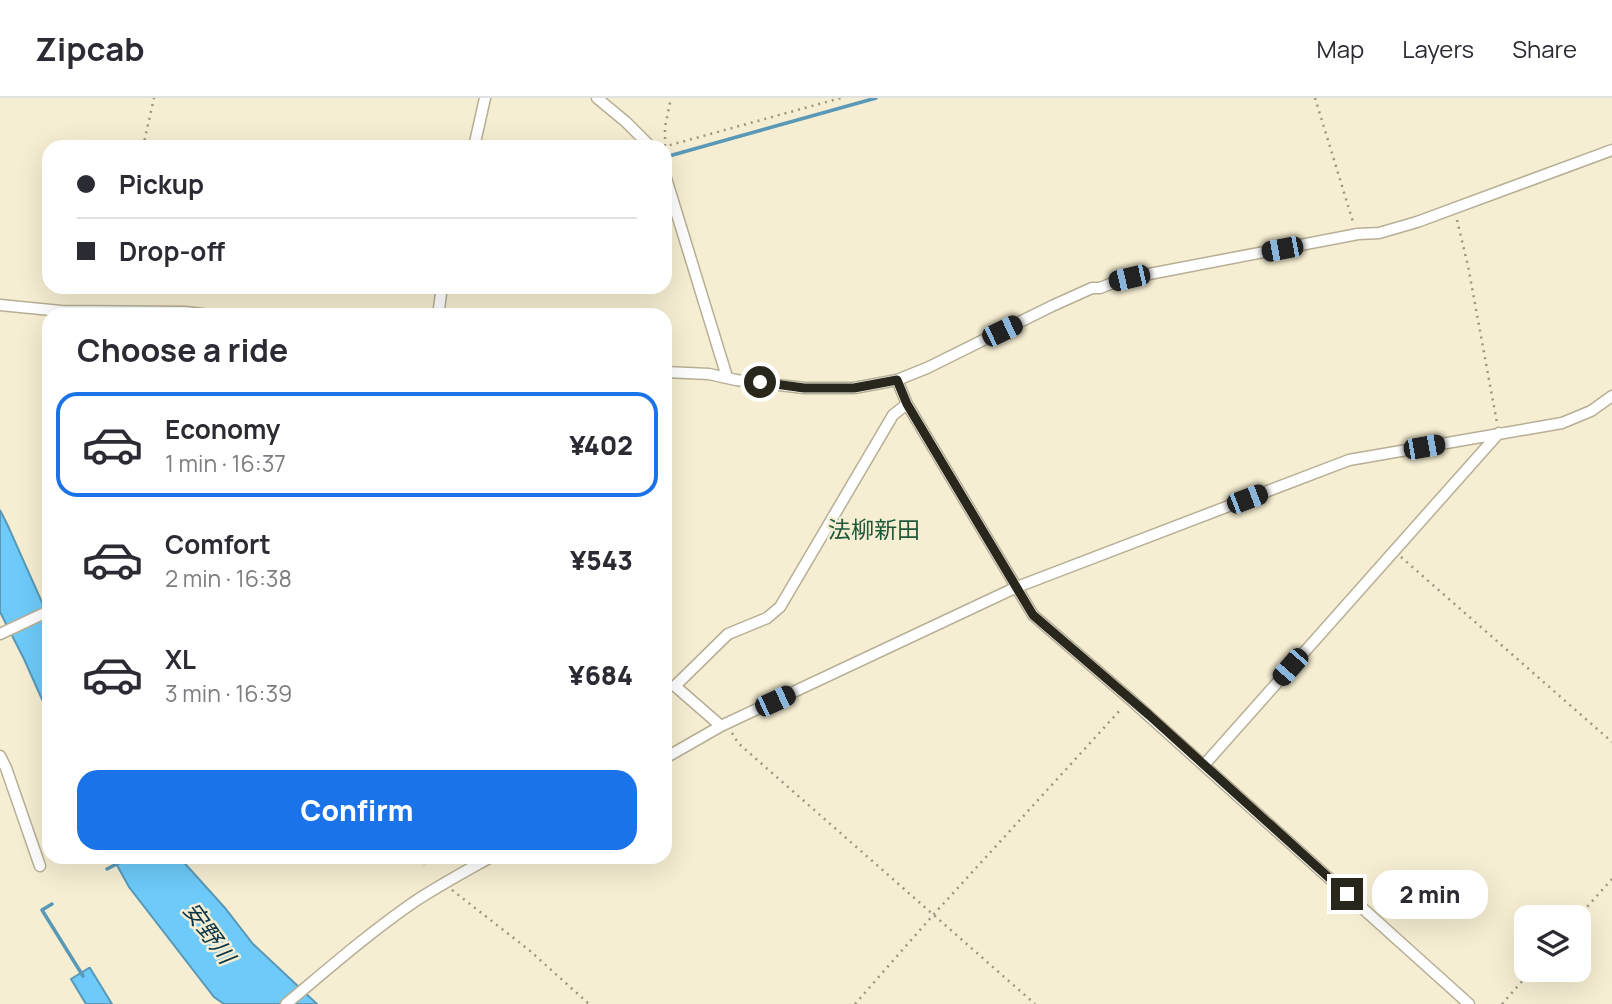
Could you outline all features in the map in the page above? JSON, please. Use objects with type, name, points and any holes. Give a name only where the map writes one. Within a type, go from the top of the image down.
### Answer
[{"type":"street","points":[[476,140],[485,98]]},
{"type":"street","points":[[597,98],[644,140]]},
{"type":"street","points":[[672,372],[709,374],[804,388],[854,388],[897,380],[1092,288],[1144,275],[1358,234],[1379,233],[1454,209],[1612,149]]},
{"type":"street","points":[[672,198],[727,377]]},
{"type":"street","points":[[0,305],[42,309]]},
{"type":"street","points":[[897,380],[907,404],[1033,615],[1469,1004]]},
{"type":"street","points":[[672,754],[724,725],[1017,587],[1349,460],[1562,423],[1591,411],[1612,396]]},
{"type":"street","points":[[724,725],[675,686],[728,634],[767,618],[780,607],[893,415],[907,404]]},
{"type":"street","points":[[1204,765],[1499,433]]},
{"type":"street","points":[[0,634],[42,614]]},
{"type":"street","points":[[0,756],[15,791],[40,866]]},
{"type":"street","points":[[286,1004],[412,904],[478,864]]},
{"type":"path","points":[[145,140],[154,98]]},
{"type":"path","points":[[664,140],[671,98]]},
{"type":"path","points":[[672,145],[841,98]]},
{"type":"path","points":[[1315,98],[1358,234]]},
{"type":"path","points":[[1454,209],[1468,267],[1499,433]]},
{"type":"path","points":[[1394,551],[1612,742]]},
{"type":"path","points":[[855,1004],[1130,699]]},
{"type":"path","points":[[724,725],[738,743],[1035,1004]]},
{"type":"path","points":[[1589,905],[1612,879]]},
{"type":"path","points":[[443,883],[529,950],[589,1004]]},
{"type":"path","points":[[1502,1004],[1521,982]]},
{"type":"water","points":[[0,510],[42,602],[42,699],[0,612]]},
{"type":"water","name":"安野川","points":[[116,864],[185,864],[253,944],[317,1004],[224,1004],[214,997],[129,887]]},
{"type":"water","points":[[90,968],[112,1004],[86,1004],[71,979]]},
{"type":"waterway","points":[[672,155],[876,98]]},
{"type":"waterway","points":[[107,869],[117,864]]},
{"type":"waterway","points":[[52,904],[42,910],[83,976]]},
{"type":"district","name":"法柳新田","points":[[874,530]]},
{"type":"route","points":[[760,382],[804,388],[854,388],[897,380],[907,404],[1033,615],[1149,715],[1347,894]]}]
